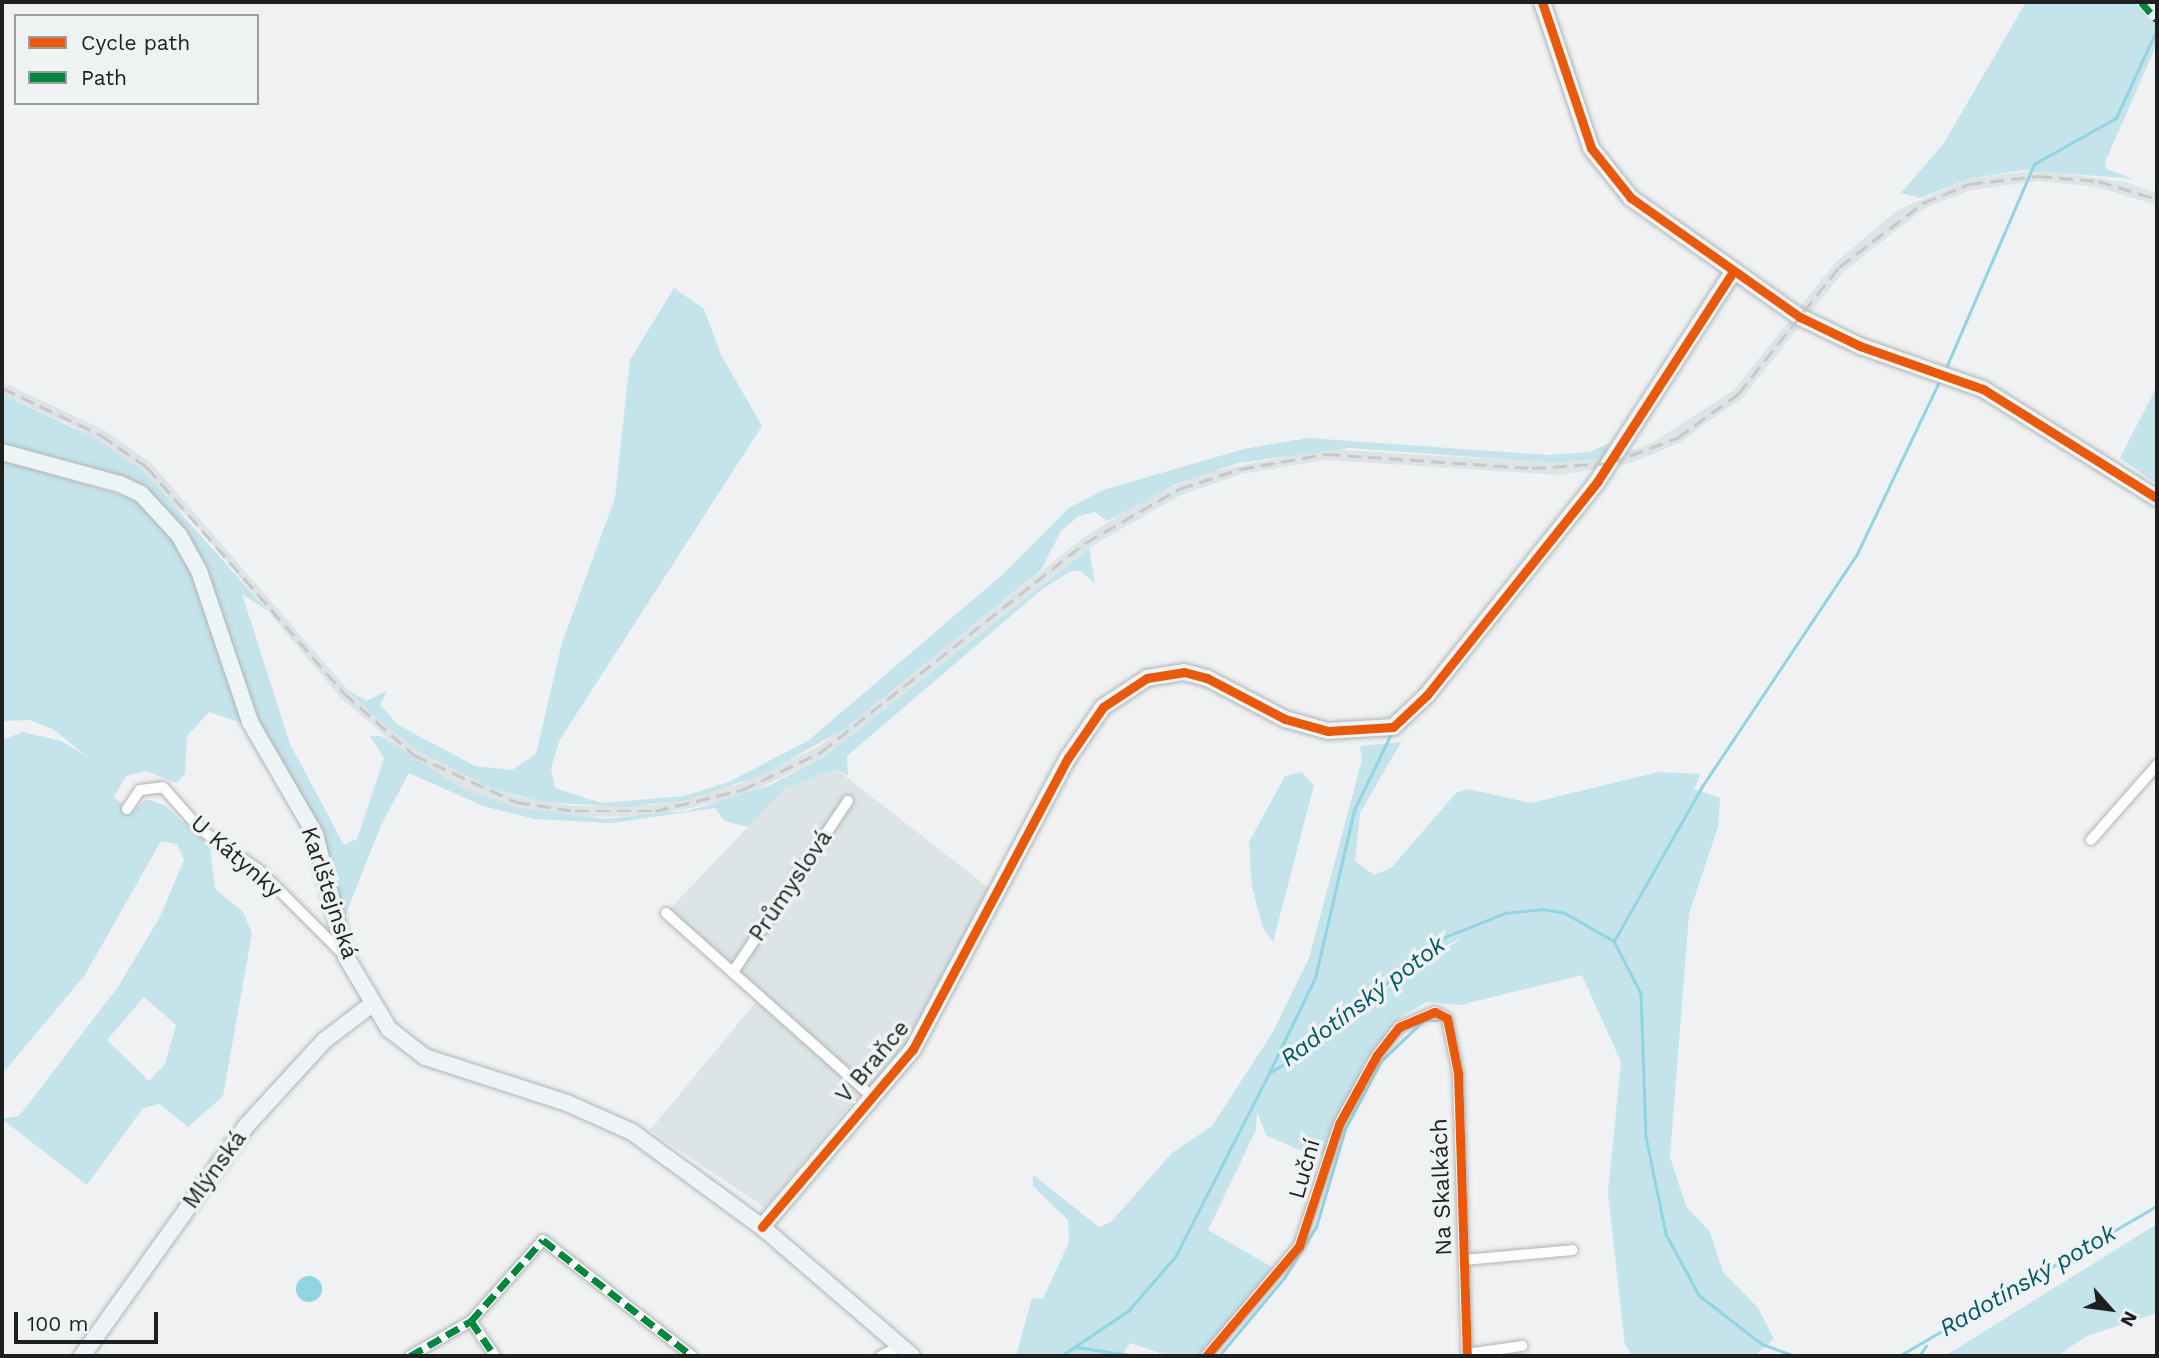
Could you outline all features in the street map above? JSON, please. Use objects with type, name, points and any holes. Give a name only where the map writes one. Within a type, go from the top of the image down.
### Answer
[{"type":"street","points":[[1542,2],[1574,108],[1601,166],[1632,198],[1733,272],[1844,339],[1944,370],[2157,498]]},
{"type":"street","name":"V Braňce","points":[[762,1227],[936,1014],[1090,722],[1122,691],[1147,678],[1184,673],[1208,678],[1285,719],[1328,731],[1378,732],[1412,712],[1597,482],[1733,272]]},
{"type":"street","name":"Karlštejnská","points":[[2,452],[27,461],[120,484],[141,494],[179,536],[199,571],[250,722],[314,834],[346,957],[389,1029],[425,1057],[567,1103],[632,1132],[762,1227],[906,1351]]},
{"type":"street","points":[[2091,840],[2157,765]]},
{"type":"street","name":"U Kátynky","points":[[127,809],[140,790],[163,787],[201,830],[259,870],[346,957]]},
{"type":"street","name":"Průmyslová","points":[[733,972],[848,800]]},
{"type":"street","points":[[666,913],[870,1095]]},
{"type":"street","name":"Mlýnská","points":[[82,1356],[247,1125],[325,1041],[372,1004]]},
{"type":"street","name":"Luční","points":[[1206,1356],[1299,1246],[1339,1124],[1377,1055],[1416,1016],[1447,1018]]},
{"type":"street","name":"Na Skalkách","points":[[1447,1018],[1458,1073],[1467,1355]]},
{"type":"street","points":[[410,1356],[471,1321],[543,1240],[692,1356]]},
{"type":"street","points":[[1464,1261],[1573,1250]]},
{"type":"street","points":[[471,1321],[495,1356]]},
{"type":"street","points":[[1467,1355],[1522,1346]]},
{"type":"street","points":[[881,1356],[906,1351]]},
{"type":"shaded area","points":[[2026,2],[2134,2],[2157,26],[2157,44],[2105,162],[2106,169],[2134,179],[2023,170],[1968,179],[1920,198],[1901,193],[1944,143]]},
{"type":"shaded area","points":[[2038,170],[2125,182],[2157,193],[2157,205],[2097,187],[2038,181],[1971,190],[1925,208],[1844,271],[1742,398],[1679,443],[1631,463],[1560,475],[1326,460],[1241,474],[1181,495],[1088,548],[824,757],[744,795],[655,816],[574,817],[514,807],[461,788],[411,759],[340,697],[189,517],[72,426],[2,394],[2,382],[104,430],[151,463],[348,690],[417,750],[517,796],[575,806],[654,805],[740,784],[818,747],[1082,539],[1143,500],[1204,473],[1325,449],[1559,463],[1609,458],[1652,443],[1734,390],[1835,263],[1896,211],[1968,179]]},
{"type":"shaded area","points":[[674,288],[704,309],[721,355],[762,426],[559,741],[551,769],[555,788],[601,803],[684,796],[729,782],[809,740],[1002,575],[1069,508],[1103,490],[1244,449],[1308,438],[1549,455],[1590,452],[1609,443],[1605,458],[1559,463],[1350,448],[1238,463],[1176,484],[1107,521],[1095,512],[1079,516],[1061,531],[1041,570],[845,728],[763,775],[686,800],[626,807],[544,802],[491,788],[417,750],[370,712],[348,690],[366,701],[387,691],[380,705],[398,725],[475,766],[512,770],[536,754],[562,643],[615,498],[630,360]]},
{"type":"shaded area","points":[[2157,386],[2157,484],[2120,458]]},
{"type":"shaded area","points":[[2,394],[98,440],[144,472],[267,610],[242,594],[290,744],[344,845],[357,839],[384,758],[370,736],[381,736],[461,788],[514,807],[603,819],[688,811],[768,786],[824,757],[1089,548],[1095,584],[1081,571],[1071,571],[1041,590],[847,756],[848,776],[836,769],[785,788],[748,827],[725,821],[715,808],[612,823],[535,819],[483,806],[409,773],[381,825],[342,924],[320,831],[256,719],[184,532],[144,489],[123,478],[2,445]]},
{"type":"shaded area","points":[[2,459],[137,500],[174,539],[193,573],[244,724],[209,712],[187,736],[185,774],[177,783],[146,771],[126,776],[114,797],[132,812],[147,799],[164,805],[210,846],[215,889],[243,912],[252,933],[223,1096],[188,1127],[160,1104],[143,1108],[87,1185],[2,1119],[19,1116],[118,987],[160,917],[184,860],[177,844],[161,841],[85,975],[2,1074],[2,740],[23,732],[61,741],[88,757],[53,729],[29,720],[2,721]],"holes":[[[144,997],[176,1025],[165,1064],[149,1081],[107,1040]]]},
{"type":"shaded area","points":[[1401,742],[1360,813],[1355,861],[1374,875],[1391,868],[1456,793],[1468,789],[1531,803],[1658,772],[1701,774],[1694,789],[1720,798],[1718,827],[1689,914],[1670,1157],[1686,1206],[1710,1232],[1723,1272],[1758,1308],[1774,1339],[1754,1356],[1633,1356],[1625,1345],[1608,1192],[1621,1062],[1582,975],[1460,1005],[1427,1002],[1401,1016],[1364,1064],[1326,1154],[1312,1156],[1266,1135],[1257,1112],[1256,1130],[1208,1230],[1277,1270],[1200,1356],[1170,1356],[1130,1343],[1121,1356],[1016,1356],[1032,1298],[1043,1299],[1069,1242],[1068,1220],[1033,1186],[1033,1175],[1099,1227],[1111,1222],[1172,1153],[1212,1126],[1273,1032],[1309,958],[1362,760],[1360,746]],"holes":[[[1464,937],[1371,999],[1316,1047],[1313,1039],[1437,950]]]},
{"type":"shaded area","points":[[836,769],[998,895],[936,1014],[870,1095],[666,913],[785,788]]},
{"type":"shaded area","points":[[1301,772],[1314,785],[1273,942],[1263,928],[1252,887],[1249,842],[1285,776]]},
{"type":"shaded area","points":[[756,1002],[860,1093],[765,1208],[650,1130]]},
{"type":"shaded area","points":[[2157,1224],[2157,1313],[2087,1336],[2057,1356],[1945,1356]]},
{"type":"water","points":[[309,1276],[318,1280],[322,1289],[318,1298],[309,1302],[300,1298],[296,1289],[300,1280]]},
{"type":"waterway","points":[[1945,370],[2034,164],[2116,118],[2157,29]]},
{"type":"waterway","points":[[1614,941],[1703,785],[1856,556],[1939,382]]},
{"type":"waterway","points":[[1269,1073],[1315,978],[1354,810],[1392,732]]},
{"type":"waterway","name":"Radotínský potok","points":[[1061,1356],[1128,1311],[1175,1257],[1269,1073],[1312,1047],[1438,940],[1505,913],[1543,909],[1565,913],[1614,941],[1641,993],[1646,1137],[1666,1234],[1699,1295],[1762,1344],[1795,1356]]},
{"type":"waterway","points":[[1219,1356],[1284,1278],[1316,1227],[1345,1129],[1381,1061],[1423,1021],[1438,1021]]},
{"type":"waterway","name":"Radotínský potok","points":[[1899,1356],[2157,1206]]},
{"type":"waterway","points":[[1919,1356],[1926,1346]]},
{"type":"waterway","points":[[1076,1347],[1138,1356]]},
{"type":"railway","points":[[2,388],[101,435],[147,467],[344,693],[414,755],[516,802],[575,811],[655,811],[742,790],[821,752],[1085,543],[1179,489],[1240,469],[1326,454],[1532,468],[1610,463],[1677,438],[1738,394],[1839,267],[1923,203],[1969,184],[2038,176],[2098,181],[2157,199]]},
{"type":"marked path","points":[[2141,2],[2157,20]]},
{"type":"marked path","points":[[410,1356],[471,1321],[543,1240],[692,1356]]},
{"type":"marked path","points":[[471,1321],[495,1356]]},
{"type":"cycle path","points":[[1542,2],[1591,148],[1631,198],[1800,317],[1860,346],[1983,389],[2157,498]]},
{"type":"cycle path","points":[[762,1227],[913,1049],[1068,758],[1103,707],[1147,678],[1184,672],[1207,678],[1285,719],[1328,731],[1393,727],[1427,695],[1597,482],[1733,272]]},
{"type":"cycle path","points":[[1206,1356],[1299,1246],[1339,1124],[1377,1055],[1399,1027],[1435,1012],[1447,1018],[1458,1073],[1467,1356]]}]
